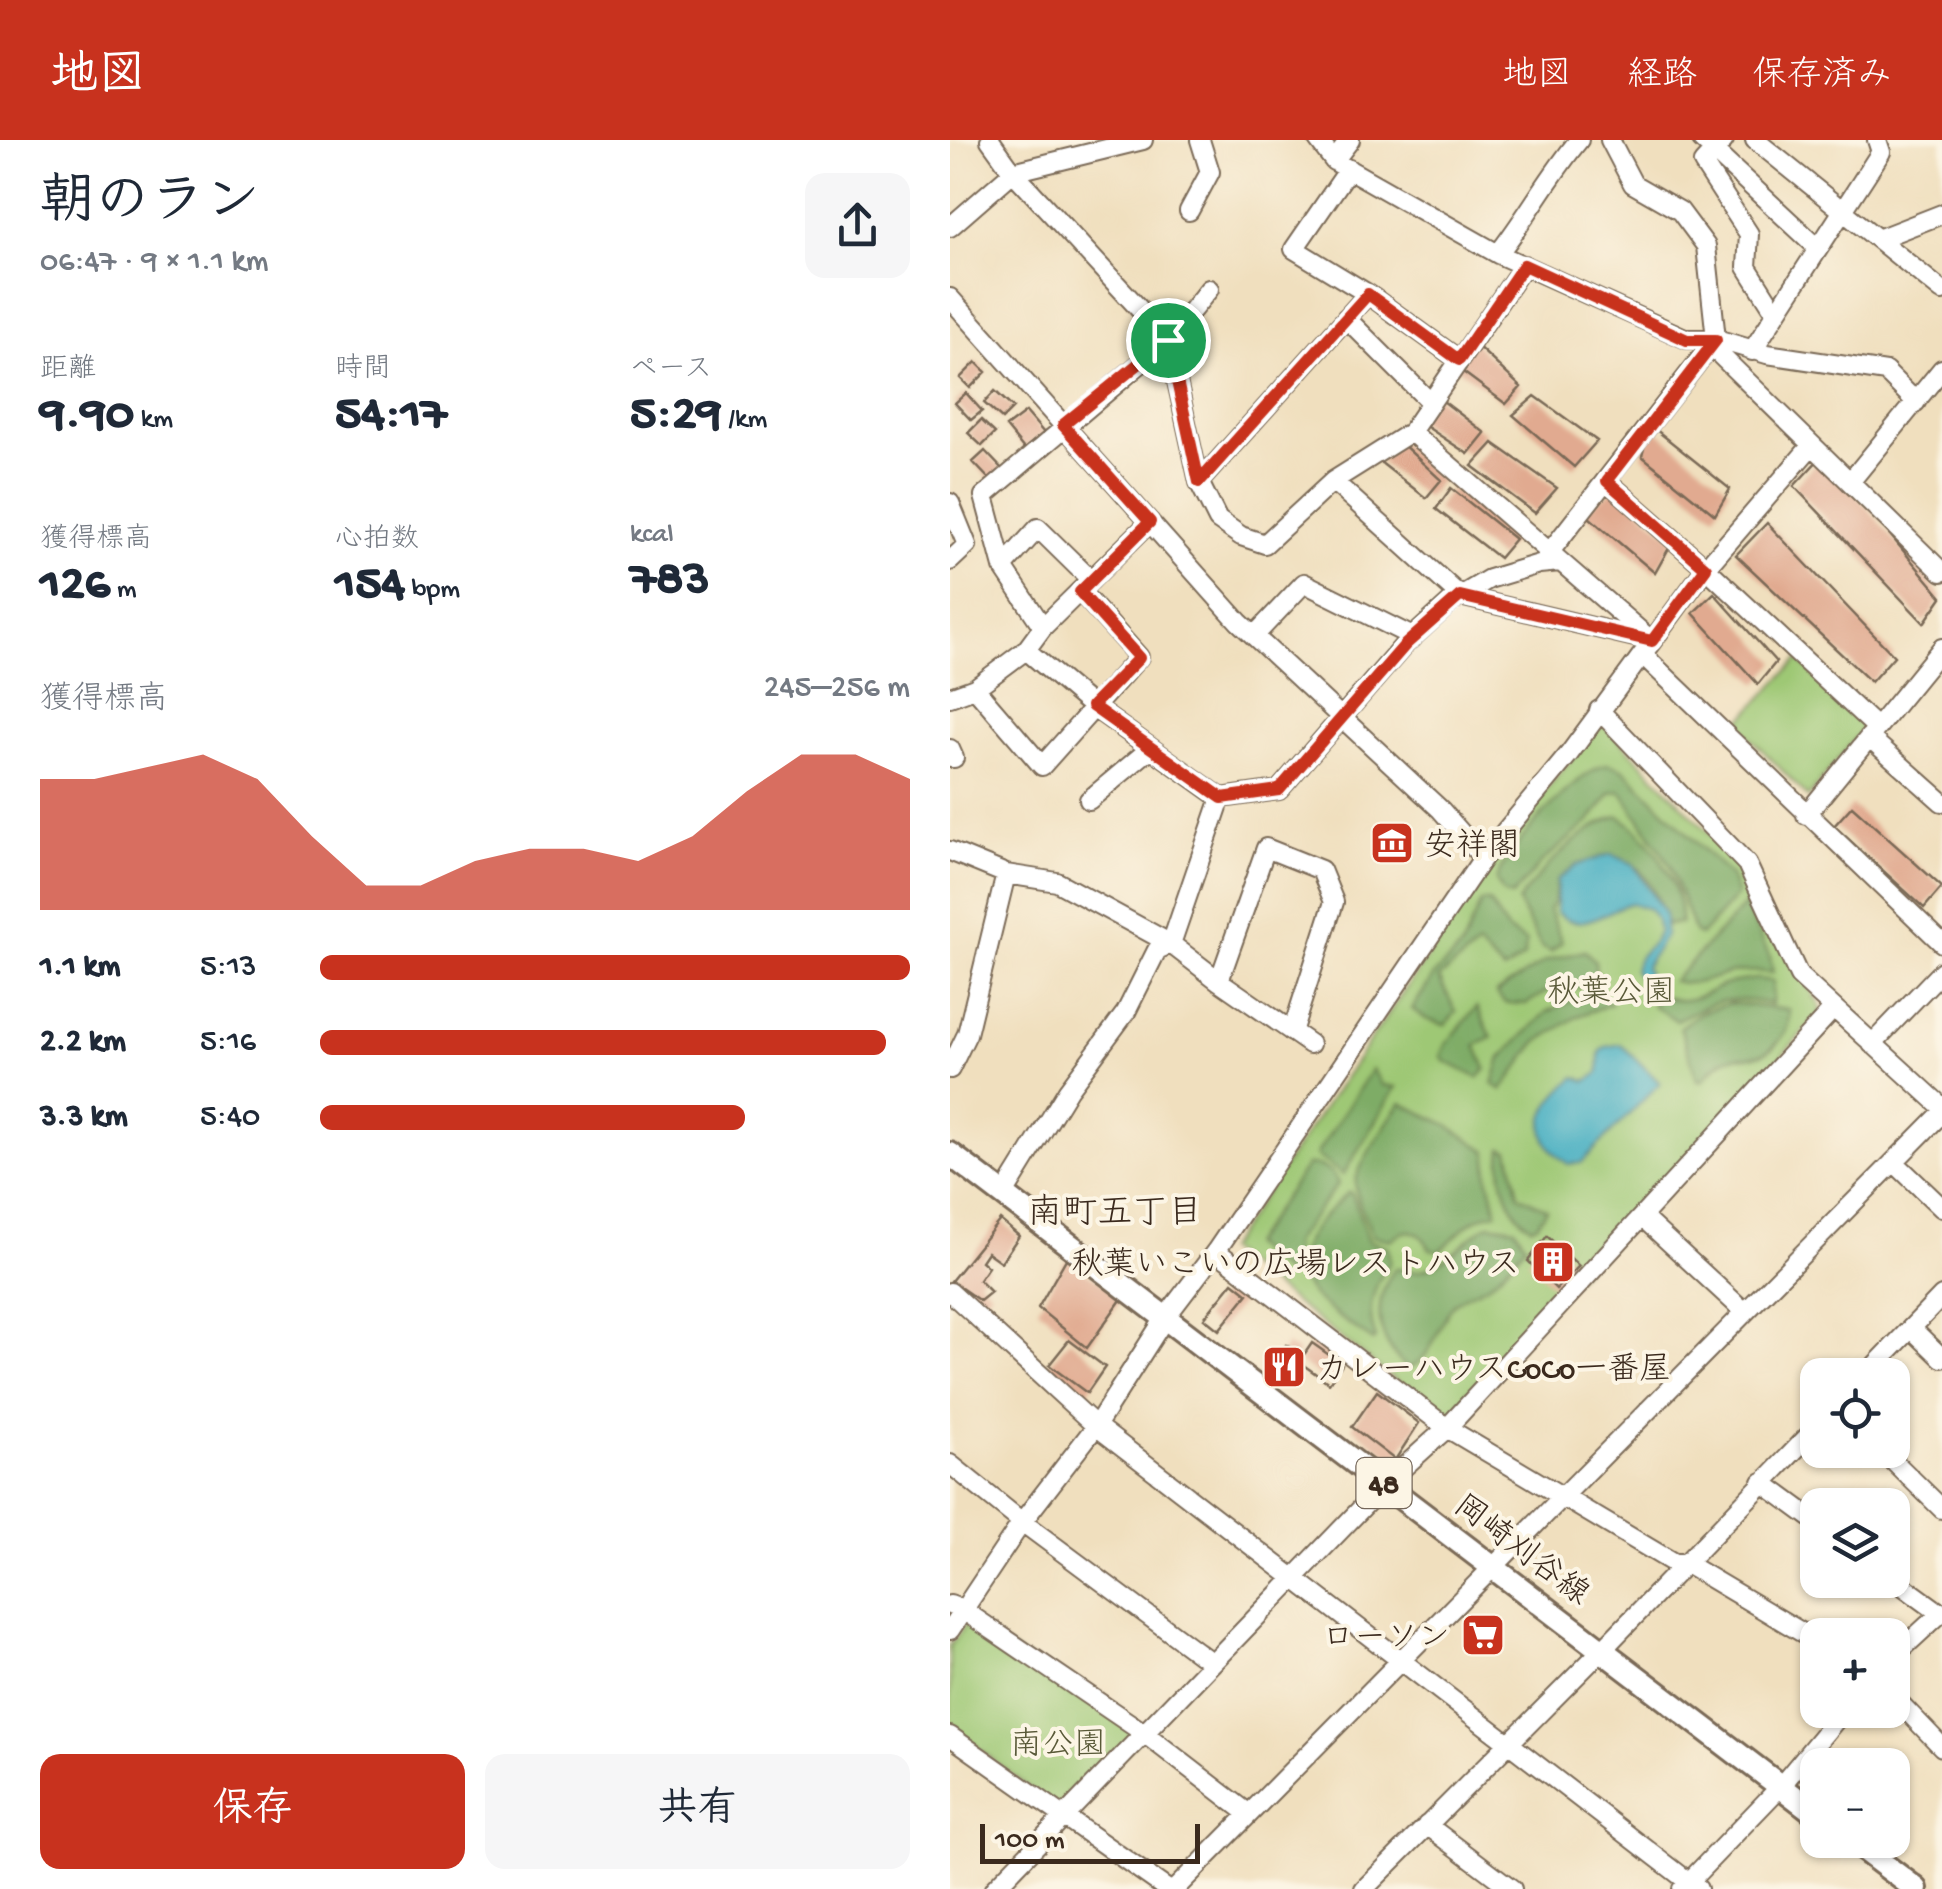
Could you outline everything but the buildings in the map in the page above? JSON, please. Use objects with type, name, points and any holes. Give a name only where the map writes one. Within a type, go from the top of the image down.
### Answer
[{"type":"main road","name":"岡崎刈谷線","points":[[950,1154],[1800,1801]]},
{"type":"main road","points":[[1875,1858],[1916,1889]]},
{"type":"street","points":[[990,140],[1014,172],[1168,340],[1199,482],[1218,520],[1242,536],[1265,544],[1333,481],[1411,432],[1524,265]]},
{"type":"street","points":[[950,227],[1014,172],[1143,140]]},
{"type":"street","points":[[1189,211],[1210,172],[1200,140]]},
{"type":"street","points":[[1318,140],[1341,165],[1498,254],[1687,340],[1886,372],[1916,402]]},
{"type":"street","points":[[1350,140],[1341,165],[1294,249],[1368,294],[1459,360]]},
{"type":"street","points":[[1498,254],[1528,216],[1551,174],[1579,140]]},
{"type":"street","points":[[1610,140],[1633,184],[1680,210],[1706,246],[1714,343],[1942,572]]},
{"type":"street","points":[[1755,140],[1942,291]]},
{"type":"street","points":[[1752,350],[1882,152],[1877,140]]},
{"type":"street","points":[[1776,312],[1748,267],[1749,234],[1703,163],[1713,144],[1818,248]]},
{"type":"street","points":[[1878,239],[1942,214]]},
{"type":"street","points":[[1043,627],[1004,568],[984,496],[1063,425],[1168,340],[1208,289]]},
{"type":"street","points":[[1199,482],[1368,294]]},
{"type":"street","points":[[950,298],[1215,597],[1441,810],[1483,858]]},
{"type":"street","points":[[1346,318],[1430,403]]},
{"type":"street","points":[[1026,650],[1092,706],[1222,798],[1279,790],[1412,637],[1460,596],[1490,579],[1554,558],[1607,481],[1714,343]]},
{"type":"street","points":[[1850,482],[1940,374]]},
{"type":"street","points":[[1411,432],[1554,558],[1647,648],[1806,815],[1942,944]]},
{"type":"street","points":[[950,1630],[957,1607],[1096,1426],[1165,1318],[1216,1251],[1483,858],[1569,754],[1706,568],[1812,445]]},
{"type":"street","points":[[1333,481],[1460,596],[1647,648]]},
{"type":"street","points":[[1607,481],[1706,568],[1940,796]]},
{"type":"street","points":[[950,503],[967,545],[950,561]]},
{"type":"street","points":[[950,697],[975,688],[1026,650],[1043,627],[1150,522]]},
{"type":"street","points":[[975,688],[1042,766],[1139,658],[1038,528],[1004,568]]},
{"type":"street","points":[[1255,635],[1304,584],[1412,637]]},
{"type":"street","points":[[1806,815],[1942,648]]},
{"type":"street","points":[[1174,1889],[1942,1110],[1799,976],[1748,864],[1599,710]]},
{"type":"street","points":[[1089,800],[1150,748]]},
{"type":"street","points":[[950,749],[954,758],[950,758]]},
{"type":"street","points":[[1004,1194],[1068,1090],[1126,1012],[1157,950],[1171,944],[1222,798]]},
{"type":"street","points":[[1218,981],[1266,848],[1322,870],[1334,902],[1292,1032]]},
{"type":"street","points":[[950,851],[1006,874],[1056,882],[1171,944],[1310,1044]]},
{"type":"street","points":[[950,1069],[968,1034],[1006,874]]},
{"type":"street","points":[[1872,1044],[1942,970]]},
{"type":"street","points":[[994,1889],[1385,1484],[1448,1428],[1832,1010]]},
{"type":"street","points":[[1894,1162],[1942,1208]]},
{"type":"street","points":[[1642,1217],[1746,1312]]},
{"type":"street","points":[[1216,1251],[1448,1428],[1674,1563],[1685,1563],[1800,1631]]},
{"type":"street","points":[[950,1292],[1096,1426],[1689,1886],[1829,1728]]},
{"type":"street","points":[[1882,1358],[1942,1296]]},
{"type":"street","points":[[1911,1328],[1942,1358]]},
{"type":"street","points":[[1364,1889],[1800,1444]]},
{"type":"street","points":[[950,1464],[1212,1664]]},
{"type":"street","points":[[1900,1468],[1942,1509]]},
{"type":"street","points":[[1762,1482],[1800,1510]]},
{"type":"street","points":[[1910,1590],[1941,1612],[1910,1641]]},
{"type":"street","points":[[957,1607],[1144,1733],[1249,1814]]},
{"type":"street","points":[[1910,1714],[1942,1747]]},
{"type":"street","points":[[950,1736],[1167,1889]]},
{"type":"street","points":[[1427,1825],[1512,1889]]},
{"type":"green space","points":[[1799,659],[1865,726],[1808,797],[1737,724]]},
{"type":"green space","name":"秋葉公園","points":[[1604,724],[1743,868],[1820,1006],[1820,1014],[1450,1415],[1442,1416],[1226,1250],[1488,869],[1491,858],[1598,726]]},
{"type":"green space","points":[[1608,764],[1623,769],[1730,876],[1737,895],[1701,935],[1695,933],[1670,865],[1621,791],[1611,793],[1590,821],[1544,860],[1512,896],[1504,894],[1496,880],[1513,850],[1544,813],[1579,780]]},
{"type":"green space","points":[[1619,816],[1642,836],[1662,863],[1677,893],[1681,923],[1666,925],[1659,901],[1645,877],[1632,863],[1611,854],[1577,865],[1557,880],[1549,910],[1562,942],[1551,952],[1542,948],[1518,902],[1537,877],[1577,839]]},
{"type":"green space","points":[[1481,902],[1489,902],[1507,930],[1526,942],[1524,957],[1504,971],[1478,946],[1439,978],[1456,1012],[1445,1025],[1426,1019],[1412,1009],[1435,974],[1462,947]]},
{"type":"green space","points":[[1745,905],[1770,957],[1773,973],[1741,971],[1696,983],[1673,981]]},
{"type":"green space","points":[[1585,951],[1595,961],[1597,986],[1549,990],[1526,1004],[1505,1003],[1496,993],[1546,961]]},
{"type":"green space","points":[[1773,981],[1772,1004],[1722,1001],[1676,1020],[1652,1005],[1660,995],[1685,1000],[1728,984]]},
{"type":"green space","points":[[1601,995],[1611,1004],[1578,1016],[1536,1043],[1502,1090],[1493,1084],[1501,1058],[1547,1012],[1574,999]]},
{"type":"green space","points":[[1730,1003],[1789,1010],[1787,1026],[1779,1041],[1767,1051],[1726,1059],[1702,1081],[1697,1079],[1680,1027],[1700,1013]]},
{"type":"green space","points":[[1477,1007],[1492,1038],[1476,1045],[1486,1069],[1478,1078],[1441,1056]]},
{"type":"green space","points":[[1372,1069],[1382,1085],[1396,1087],[1343,1175],[1316,1155]]},
{"type":"green space","points":[[1401,1103],[1446,1124],[1487,1151],[1488,1177],[1497,1212],[1472,1222],[1440,1251],[1430,1249],[1413,1232],[1390,1240],[1373,1236],[1357,1195],[1356,1181],[1362,1164]]},
{"type":"green space","points":[[1502,1148],[1509,1150],[1519,1195],[1547,1209],[1537,1225],[1531,1227],[1510,1202],[1501,1170]]},
{"type":"green space","points":[[1307,1165],[1326,1169],[1338,1184],[1294,1241],[1292,1274],[1287,1275],[1251,1245]]},
{"type":"green space","points":[[1349,1192],[1369,1241],[1388,1247],[1390,1262],[1373,1298],[1373,1341],[1317,1300],[1300,1272],[1300,1258],[1310,1233]]},
{"type":"green space","points":[[1489,1224],[1515,1228],[1526,1245],[1492,1281],[1456,1302],[1429,1350],[1407,1368],[1388,1345],[1380,1320],[1387,1281],[1395,1268],[1422,1270],[1434,1265]]},
{"type":"green space","name":"南公園","points":[[968,1621],[1144,1733],[1064,1816],[950,1726],[950,1646]]},
{"type":"water","points":[[1611,854],[1633,864],[1665,914],[1665,936],[1645,967],[1650,981],[1647,986],[1634,970],[1659,929],[1649,909],[1631,903],[1583,921],[1565,919],[1556,912],[1557,880],[1577,865]]},
{"type":"water","points":[[1621,1044],[1660,1083],[1581,1163],[1568,1164],[1547,1142],[1543,1131],[1547,1109],[1576,1077],[1586,1081],[1599,1073],[1600,1052]]},
{"type":"place","name":"安祥閣","points":[[1392,843]]},
{"type":"place","name":"秋葉いこいの広場レストハウス","points":[[1553,1262]]},
{"type":"place","name":"カレーハウスCoCo一番屋","points":[[1284,1367]]},
{"type":"place","name":"ローソン","points":[[1483,1635]]},
{"type":"district","name":"南町五丁目","points":[[1115,1210]]},
{"type":"route","points":[[1524,265],[1687,340],[1716,340],[1607,481],[1706,568],[1652,641],[1460,596],[1406,644],[1279,790],[1222,798],[1092,706],[1139,658],[1080,592],[1150,522],[1063,425],[1168,340],[1199,482],[1368,294],[1459,360],[1524,265]]}]
